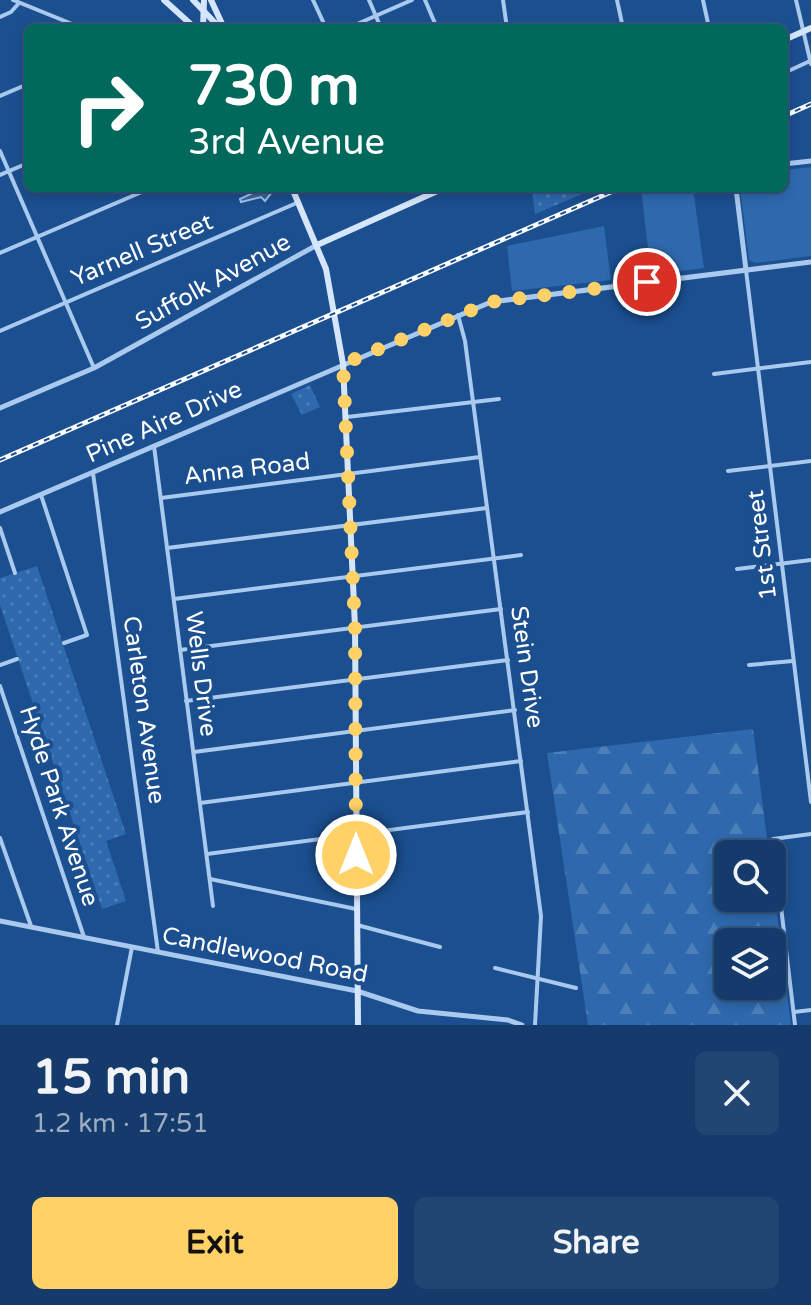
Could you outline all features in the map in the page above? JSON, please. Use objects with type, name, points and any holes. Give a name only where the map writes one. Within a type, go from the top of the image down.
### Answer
[{"type":"main road","points":[[164,0],[191,24]]},
{"type":"main road","points":[[193,0],[218,24]]},
{"type":"main road","points":[[203,24],[204,0]]},
{"type":"main road","points":[[211,0],[220,24]]},
{"type":"main road","points":[[788,38],[807,30]]},
{"type":"main road","points":[[294,192],[317,245],[331,288],[343,364],[355,627],[358,1025]]},
{"type":"main road","name":"Suffolk Avenue","points":[[317,245],[435,192]]},
{"type":"street","points":[[13,0],[72,24]]},
{"type":"street","points":[[313,0],[324,24]]},
{"type":"street","points":[[369,0],[379,24]]},
{"type":"street","points":[[357,24],[412,0]]},
{"type":"street","points":[[425,0],[435,24]]},
{"type":"street","points":[[503,0],[506,24]]},
{"type":"street","points":[[617,0],[622,24]]},
{"type":"street","points":[[703,0],[708,24]]},
{"type":"street","points":[[788,72],[811,63],[807,30],[796,0]]},
{"type":"street","points":[[0,17],[11,12],[19,3]]},
{"type":"street","points":[[0,96],[24,86]]},
{"type":"street","points":[[0,151],[94,368]]},
{"type":"street","points":[[788,164],[811,161]]},
{"type":"street","points":[[0,175],[24,165]]},
{"type":"street","points":[[0,253],[142,192]]},
{"type":"street","name":"1st Street","points":[[736,192],[811,802]]},
{"type":"street","name":"Yarnell Street","points":[[0,331],[299,202]]},
{"type":"street","name":"Suffolk Avenue","points":[[0,408],[94,368],[317,245]]},
{"type":"street","name":"Pine Aire Drive","points":[[0,512],[491,302],[811,262]]},
{"type":"street","name":"Stein Drive","points":[[458,315],[465,341],[541,916],[535,1025]]},
{"type":"street","points":[[714,374],[811,362]]},
{"type":"street","points":[[345,418],[499,399]]},
{"type":"street","name":"Wells Drive","points":[[154,446],[213,906]]},
{"type":"street","name":"Anna Road","points":[[160,499],[480,457]]},
{"type":"street","points":[[728,471],[811,461]]},
{"type":"street","name":"Carleton Avenue","points":[[93,473],[158,952]]},
{"type":"street","points":[[41,495],[87,635],[64,643]]},
{"type":"street","points":[[167,548],[487,508]]},
{"type":"street","points":[[0,528],[15,573]]},
{"type":"street","points":[[173,599],[521,555]]},
{"type":"street","points":[[737,569],[811,560]]},
{"type":"street","points":[[180,650],[501,609]]},
{"type":"street","points":[[0,665],[17,659]]},
{"type":"street","points":[[186,701],[508,660]]},
{"type":"street","points":[[749,665],[793,661]]},
{"type":"street","name":"Hyde Park Avenue","points":[[0,686],[84,937]]},
{"type":"street","points":[[194,752],[515,710]]},
{"type":"street","points":[[200,803],[521,761]]},
{"type":"street","points":[[207,854],[528,812]]},
{"type":"street","points":[[795,1025],[773,839],[811,834]]},
{"type":"street","points":[[0,838],[28,922],[33,927]]},
{"type":"street","points":[[210,879],[357,909]]},
{"type":"street","name":"Candlewood Road","points":[[0,921],[357,991],[418,1011],[508,1020],[522,1025]]},
{"type":"street","points":[[356,924],[440,947]]},
{"type":"street","points":[[117,1025],[132,947]]},
{"type":"street","points":[[495,968],[576,988]]},
{"type":"street","points":[[793,1012],[811,1010]]},
{"type":"green space","points":[[811,167],[811,256],[756,263],[749,260],[740,192],[788,192],[788,170]]},
{"type":"green space","points":[[532,192],[587,192],[535,214]]},
{"type":"green space","points":[[641,192],[694,192],[704,268],[651,275]]},
{"type":"green space","points":[[604,226],[611,280],[512,291],[507,246]]},
{"type":"green space","points":[[310,385],[320,407],[302,415],[291,394]]},
{"type":"green space","points":[[37,566],[126,834],[106,841],[126,901],[102,909],[0,605],[0,578]]},
{"type":"green space","points":[[753,729],[767,840],[714,840],[714,912],[777,912],[779,928],[714,928],[714,1000],[786,1000],[786,986],[791,1025],[588,1025],[547,753]]},
{"type":"water","points":[[255,192],[272,192],[265,201],[261,197],[241,202],[240,199]]},
{"type":"railway","points":[[788,114],[811,104]]},
{"type":"railway","points":[[0,460],[611,192]]},
{"type":"route","points":[[356,855],[355,627],[343,364],[491,302],[647,282]]}]
